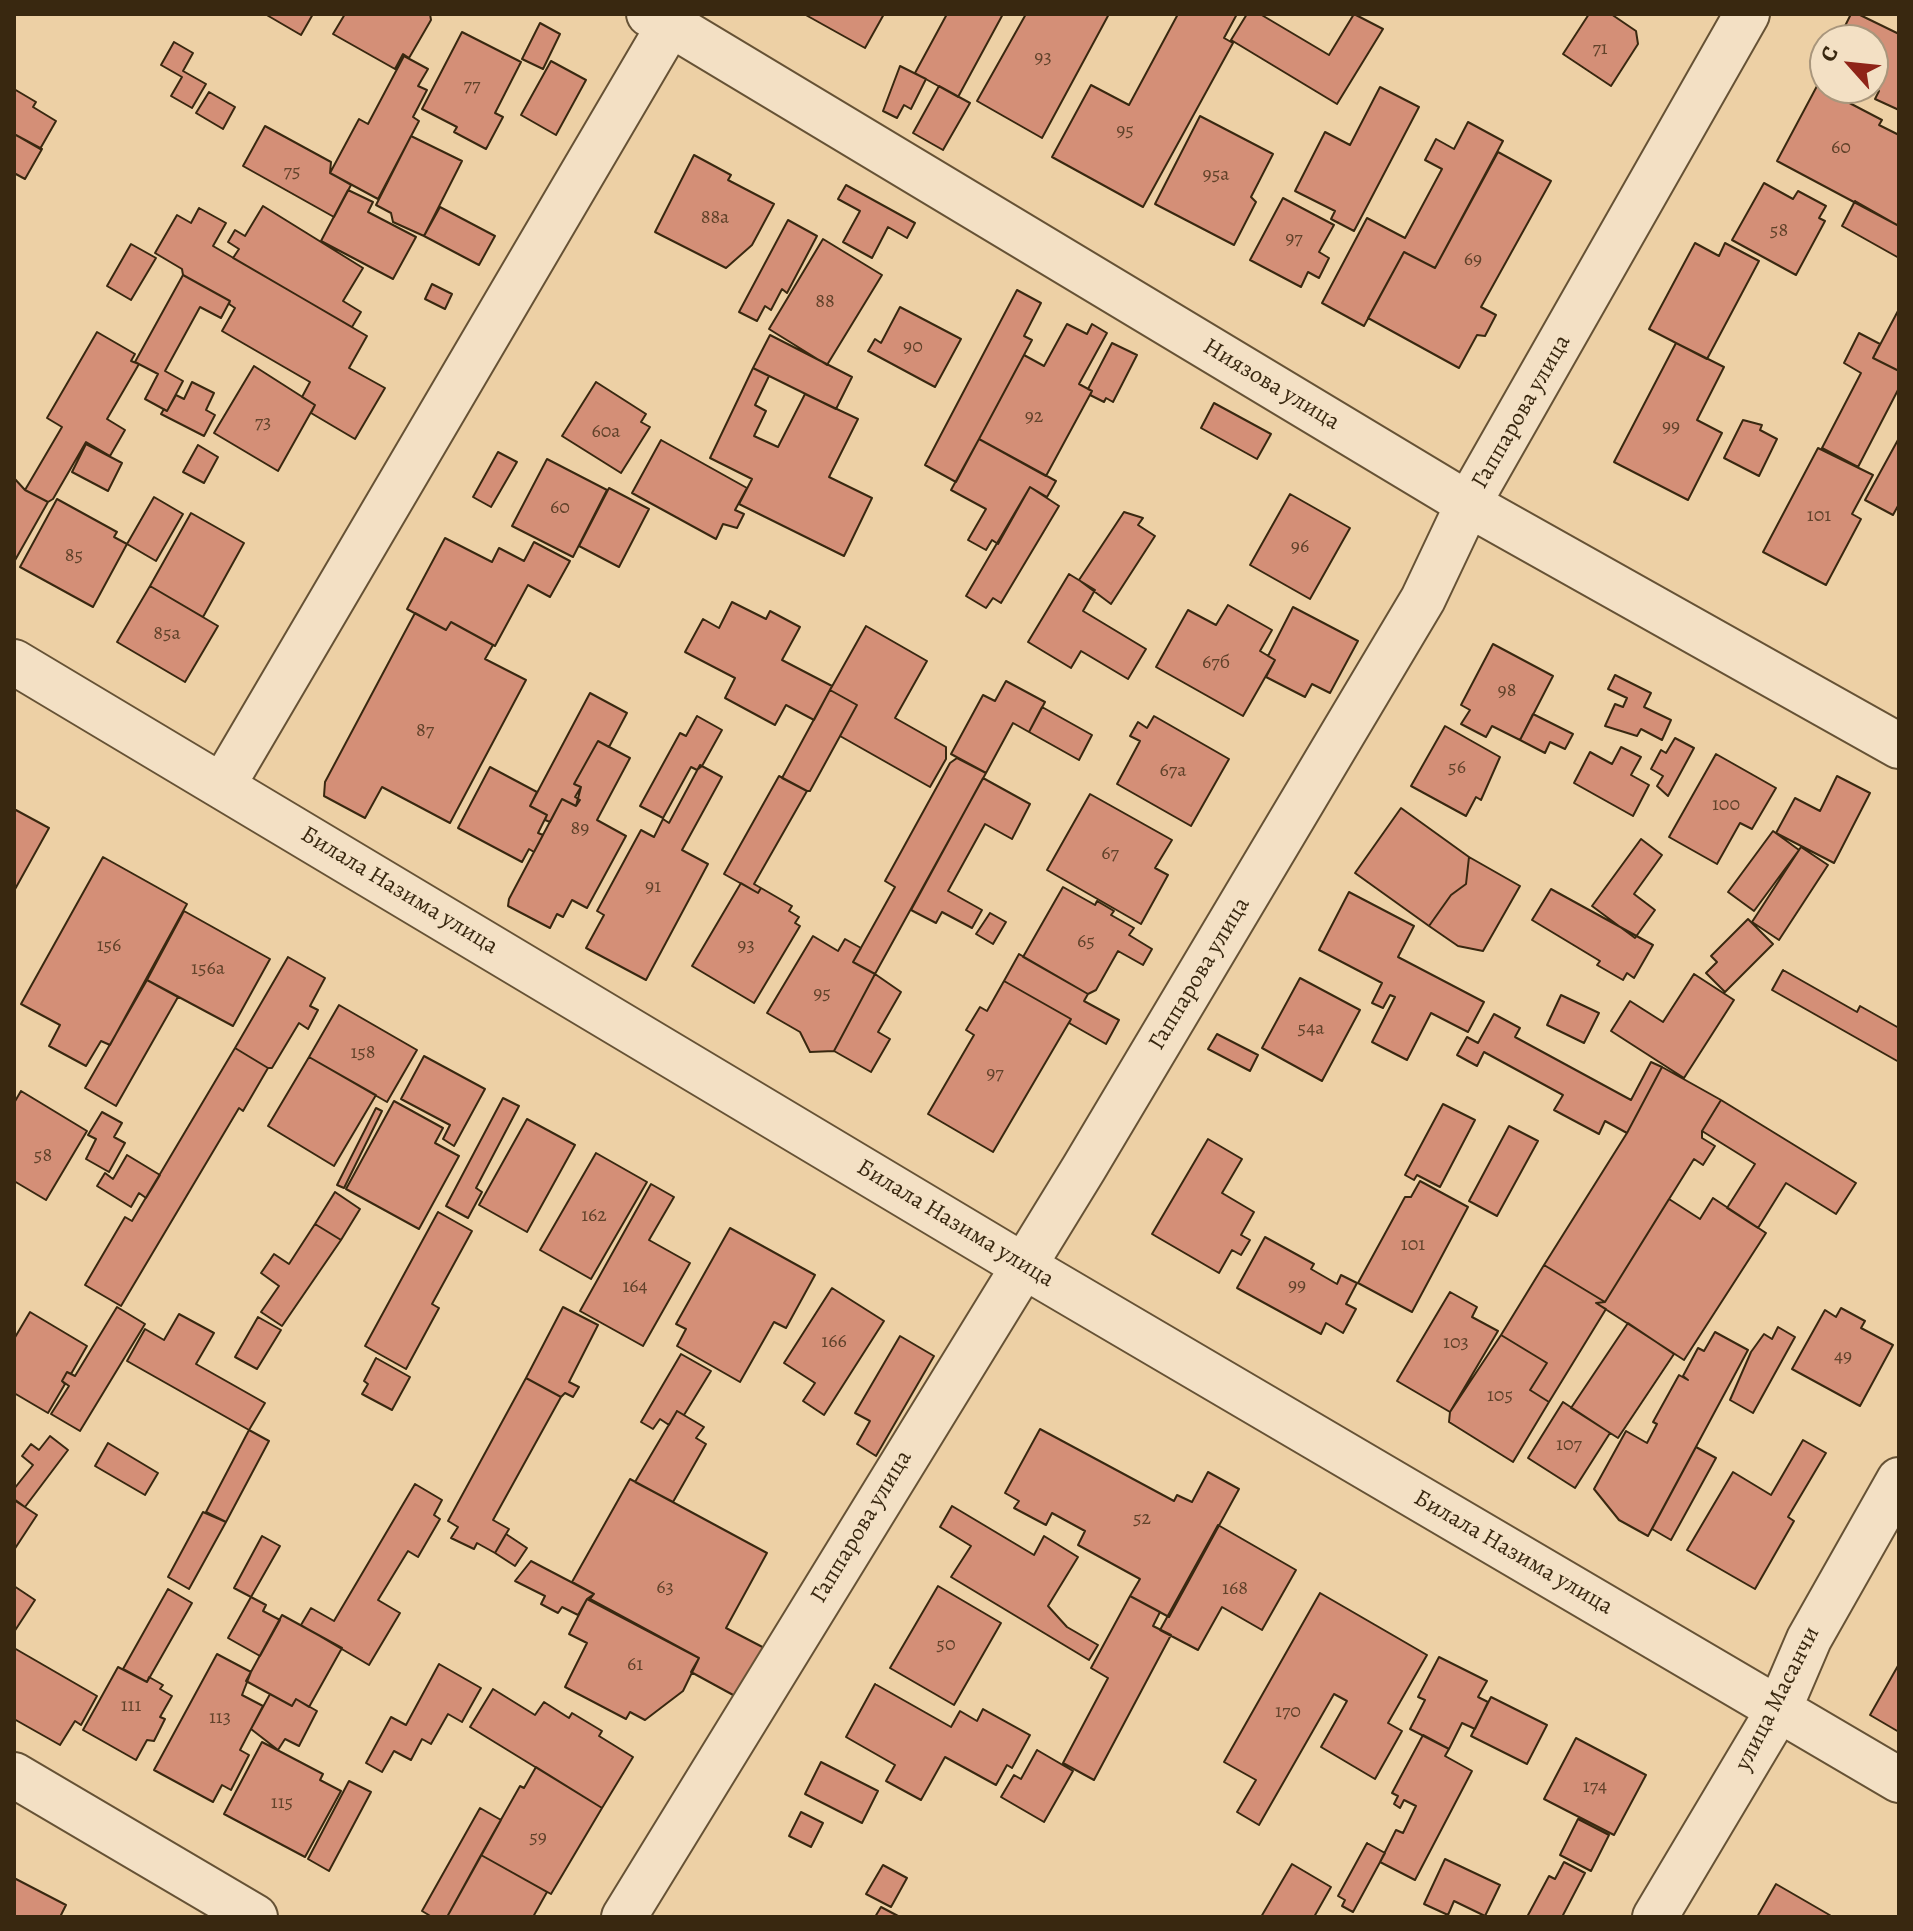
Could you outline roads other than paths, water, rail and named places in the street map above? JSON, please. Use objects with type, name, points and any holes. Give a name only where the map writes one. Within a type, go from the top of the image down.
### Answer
[{"type":"street","name":"Гаппарова улица","points":[[624,1917],[1084,1168],[1423,599],[1468,504],[1747,14]]},
{"type":"street","name":"Ниязова улица","points":[[665,17],[1468,504],[1899,746]]},
{"type":"street","points":[[223,785],[665,17]]},
{"type":"street","name":"Билала Назима улица","points":[[14,662],[1022,1265],[1899,1780]]},
{"type":"street","name":"улица Масанчи","points":[[1655,1917],[1779,1709],[1809,1639],[1899,1480]]},
{"type":"street","points":[[14,1775],[255,1917]]}]
